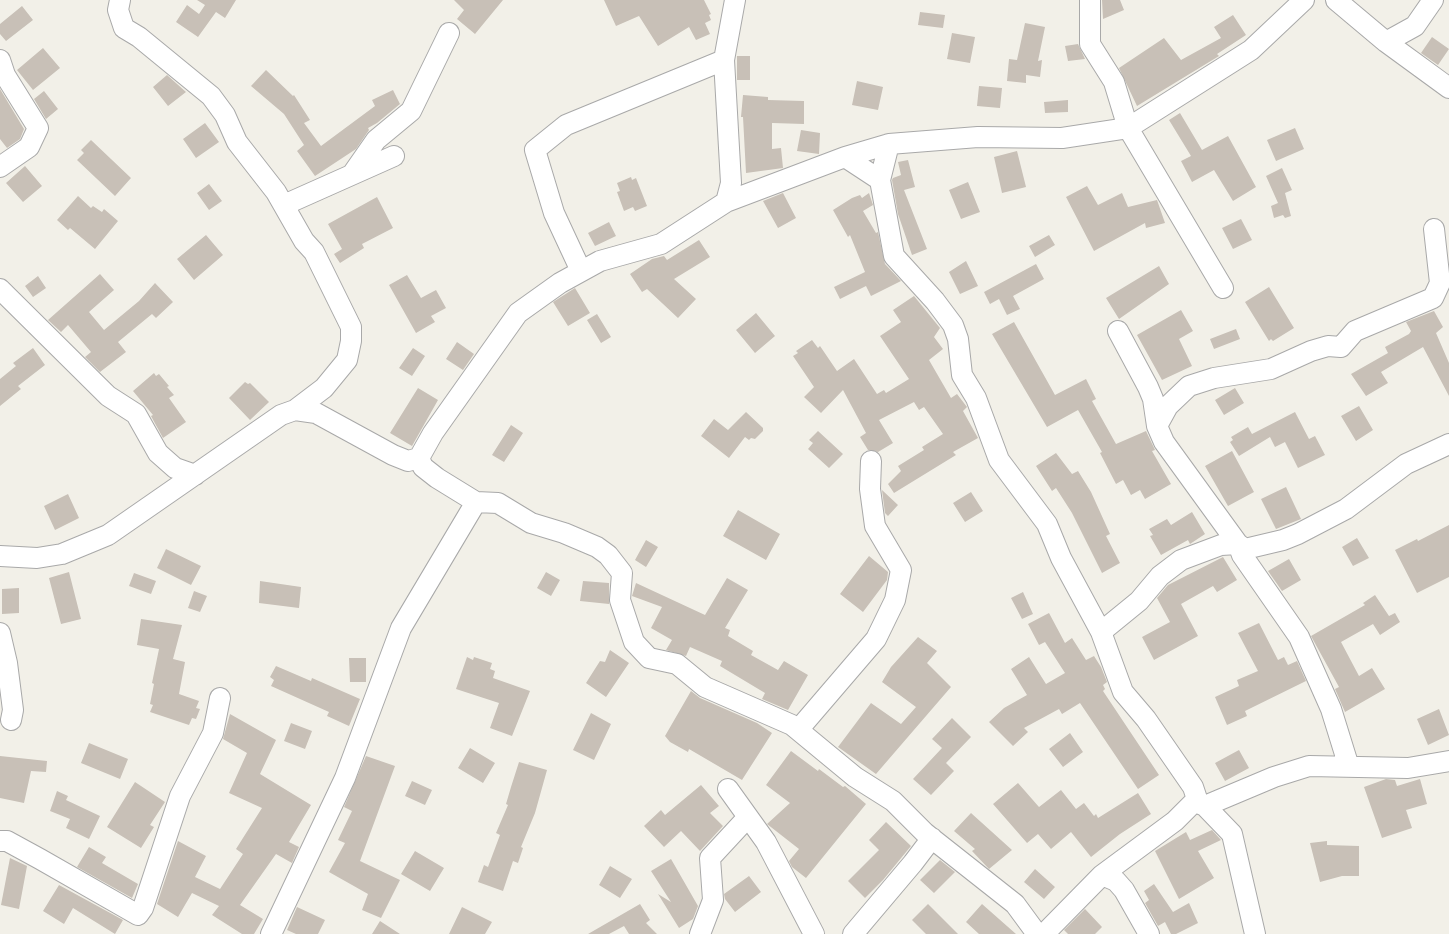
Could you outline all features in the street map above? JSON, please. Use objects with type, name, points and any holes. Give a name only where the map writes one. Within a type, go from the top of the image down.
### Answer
[{"type":"street","points":[[0,556],[37,558],[62,554],[108,535],[281,415],[295,410],[324,388],[347,360],[351,340],[351,326],[314,252],[304,241],[284,206],[237,142],[225,115],[211,96],[139,37],[124,28],[118,10],[120,0]]},
{"type":"street","points":[[726,202],[731,183],[724,60],[735,0]]},
{"type":"street","points":[[1090,0],[1090,44],[1114,82],[1128,128],[1223,288]]},
{"type":"street","points":[[295,410],[316,413],[408,461],[419,458],[433,433],[518,314],[560,283],[600,261],[661,244],[726,202],[845,157],[888,144],[978,137],[1062,138],[1128,128],[1251,50],[1304,0]]},
{"type":"street","points":[[1336,0],[1386,42],[1449,88]]},
{"type":"street","points":[[1386,42],[1415,26],[1433,0]]},
{"type":"street","points":[[353,173],[376,140],[411,110],[449,33]]},
{"type":"street","points":[[0,60],[5,75],[38,128],[29,147],[0,167]]},
{"type":"street","points":[[581,271],[554,213],[535,150],[566,125],[724,60]]},
{"type":"street","points":[[888,144],[880,180],[894,256],[935,301],[952,325],[958,338],[962,375],[976,398],[999,460],[1047,524],[1061,558],[1101,632],[1123,692],[1146,719],[1193,788],[1200,804],[1232,834],[1255,934]]},
{"type":"street","points":[[284,206],[394,156]]},
{"type":"street","points":[[845,157],[880,180]]},
{"type":"street","points":[[1156,426],[1168,406],[1189,386],[1214,378],[1271,369],[1310,351],[1328,346],[1341,347],[1355,331],[1433,298],[1440,283],[1434,229]]},
{"type":"street","points":[[0,290],[108,396],[136,414],[158,453],[175,468],[194,475]]},
{"type":"street","points":[[1118,331],[1148,387],[1153,399],[1156,426],[1170,452],[1238,544],[1242,555],[1299,637],[1331,709],[1348,767]]},
{"type":"street","points":[[1101,632],[1139,601],[1160,576],[1181,560],[1221,545],[1238,544],[1245,548],[1282,540],[1298,534],[1346,509],[1406,464],[1449,444]]},
{"type":"street","points":[[419,458],[423,467],[430,473],[476,502],[498,503],[531,522],[564,532],[597,547],[613,560],[622,573],[620,600],[623,610],[634,642],[649,658],[677,664],[705,687],[792,725],[855,777],[893,801],[932,838],[1015,904],[1037,934]]},
{"type":"street","points":[[798,730],[876,638],[895,600],[901,570],[875,526],[870,489],[870,461]]},
{"type":"street","points":[[271,934],[344,778],[401,628],[476,502]]},
{"type":"street","points":[[0,633],[7,663],[13,710],[11,720]]},
{"type":"street","points":[[0,841],[7,841],[32,854],[138,915],[143,908],[180,796],[213,734],[220,698]]},
{"type":"street","points":[[1044,934],[1102,875],[1200,804],[1274,776],[1310,766],[1408,768],[1449,761]]},
{"type":"street","points":[[728,789],[766,842],[814,934]]},
{"type":"street","points":[[700,934],[713,900],[710,858],[748,817]]},
{"type":"street","points":[[853,934],[913,864],[932,838]]},
{"type":"street","points":[[1102,875],[1116,880],[1124,890],[1149,934]]},
{"type":"building","points":[[197,0],[236,0],[225,18],[216,12],[198,37],[176,22],[187,5],[199,14],[205,5]]},
{"type":"building","points":[[454,0],[503,0],[475,34],[457,19],[464,10]]},
{"type":"building","points":[[604,0],[704,0],[711,14],[709,15],[711,20],[705,23],[710,34],[696,40],[689,27],[658,46],[639,16],[616,26]]},
{"type":"building","points":[[1102,0],[1120,0],[1124,10],[1103,19]]},
{"type":"building","points":[[22,6],[33,20],[6,41],[0,34],[0,24]]},
{"type":"building","points":[[920,12],[945,15],[943,28],[918,25]]},
{"type":"building","points":[[1233,15],[1246,35],[1217,54],[1219,56],[1137,106],[1119,68],[1164,38],[1181,60],[1221,38],[1214,27]]},
{"type":"building","points":[[1025,23],[1045,27],[1038,61],[1042,60],[1040,77],[1026,75],[1026,83],[1007,81],[1009,59],[1017,60]]},
{"type":"building","points":[[952,33],[975,37],[970,63],[947,59]]},
{"type":"building","points":[[1432,37],[1449,49],[1438,65],[1421,53]]},
{"type":"building","points":[[1078,44],[1085,59],[1068,61],[1065,46]]},
{"type":"building","points":[[43,48],[60,68],[33,90],[17,70]]},
{"type":"building","points":[[737,56],[750,56],[750,80],[737,80]]},
{"type":"building","points":[[266,70],[294,95],[310,120],[304,123],[321,146],[375,106],[372,100],[393,90],[400,104],[368,128],[369,130],[356,149],[315,176],[297,151],[304,145],[284,114],[251,86]]},
{"type":"building","points":[[167,75],[186,92],[168,106],[153,87]]},
{"type":"building","points":[[857,81],[883,87],[878,110],[852,105]]},
{"type":"building","points":[[979,86],[1002,88],[1000,108],[977,106]]},
{"type":"building","points":[[0,89],[24,129],[20,139],[7,148],[0,139]]},
{"type":"building","points":[[44,91],[58,109],[46,119],[34,99]]},
{"type":"building","points":[[743,95],[768,97],[768,100],[804,101],[804,124],[772,123],[772,149],[781,148],[783,168],[746,173],[743,117],[741,117]]},
{"type":"building","points":[[1068,100],[1068,112],[1045,113],[1044,102]]},
{"type":"building","points":[[1180,113],[1202,150],[1228,136],[1256,187],[1233,201],[1214,170],[1192,182],[1181,161],[1191,156],[1169,120]]},
{"type":"building","points":[[205,123],[219,142],[196,158],[183,139]]},
{"type":"building","points":[[1295,128],[1304,149],[1276,161],[1267,140]]},
{"type":"building","points":[[801,130],[820,133],[819,154],[797,151]]},
{"type":"building","points":[[91,140],[131,178],[115,196],[77,160],[84,153],[81,150]]},
{"type":"building","points":[[1017,151],[1026,187],[1002,193],[994,157]]},
{"type":"building","points":[[908,160],[915,187],[904,190],[927,249],[912,255],[898,214],[892,180],[901,175],[898,162]]},
{"type":"building","points":[[25,166],[42,186],[23,202],[6,183]]},
{"type":"building","points":[[1282,168],[1292,190],[1285,193],[1291,216],[1285,218],[1283,215],[1274,218],[1271,206],[1278,203],[1266,176]]},
{"type":"building","points":[[631,177],[632,180],[636,178],[647,206],[635,211],[633,207],[624,211],[617,192],[620,191],[617,183]]},
{"type":"building","points":[[968,182],[980,212],[961,219],[949,190]]},
{"type":"building","points":[[209,184],[222,201],[209,210],[197,193]]},
{"type":"building","points":[[1087,186],[1098,205],[1122,193],[1128,207],[1157,200],[1165,223],[1146,228],[1145,223],[1094,251],[1066,197]]},
{"type":"building","points":[[783,193],[796,218],[778,228],[763,201]]},
{"type":"building","points":[[869,193],[873,205],[863,211],[876,233],[878,232],[885,264],[901,281],[871,296],[866,286],[840,299],[834,287],[865,272],[850,235],[848,237],[833,210],[852,198],[860,195],[862,198]]},
{"type":"building","points":[[78,196],[91,208],[93,206],[102,212],[104,209],[118,221],[95,249],[70,228],[68,230],[57,220]]},
{"type":"building","points":[[377,197],[393,228],[362,244],[364,248],[340,263],[334,254],[342,249],[328,224]]},
{"type":"building","points":[[1241,219],[1252,240],[1233,249],[1222,228]]},
{"type":"building","points":[[609,222],[616,236],[595,246],[588,233]]},
{"type":"building","points":[[206,235],[223,255],[194,280],[177,259]]},
{"type":"building","points":[[1049,235],[1055,245],[1035,257],[1029,246]]},
{"type":"building","points":[[699,240],[710,257],[674,279],[696,299],[678,318],[647,289],[642,292],[630,274],[652,259],[664,256],[667,260]]},
{"type":"building","points":[[966,261],[978,286],[960,294],[949,272]]},
{"type":"building","points":[[1036,264],[1044,279],[1013,296],[1020,309],[1007,315],[999,299],[990,304],[984,292]]},
{"type":"building","points":[[1159,266],[1169,284],[1119,319],[1106,298]]},
{"type":"building","points":[[100,274],[114,290],[89,312],[104,330],[139,301],[155,283],[173,302],[156,318],[152,314],[118,342],[126,352],[100,372],[85,357],[91,352],[68,325],[61,332],[48,320]]},
{"type":"building","points":[[407,275],[421,298],[436,290],[446,308],[431,316],[435,322],[416,333],[389,285]]},
{"type":"building","points":[[38,276],[46,288],[33,297],[25,286]]},
{"type":"building","points":[[1269,287],[1294,328],[1273,341],[1271,339],[1269,341],[1245,302]]},
{"type":"building","points":[[575,288],[590,313],[568,326],[553,302]]},
{"type":"building","points":[[914,296],[940,328],[934,337],[943,349],[929,360],[951,398],[957,394],[967,407],[963,411],[978,438],[953,452],[956,455],[894,493],[888,484],[901,471],[898,466],[924,450],[922,447],[943,434],[924,407],[919,410],[914,402],[879,420],[893,443],[878,452],[868,450],[860,437],[866,433],[843,390],[821,413],[804,397],[814,387],[793,356],[798,353],[796,351],[812,340],[818,348],[820,346],[837,371],[854,359],[877,394],[884,390],[886,393],[909,379],[880,336],[901,322],[893,310]]},
{"type":"building","points":[[1181,310],[1193,331],[1179,339],[1192,366],[1162,380],[1137,335]]},
{"type":"building","points":[[1434,311],[1443,327],[1436,333],[1449,363],[1449,396],[1423,347],[1381,372],[1388,383],[1366,396],[1351,374],[1388,353],[1385,347],[1409,334],[1411,331],[1406,322]]},
{"type":"building","points":[[756,313],[775,336],[755,353],[736,330]]},
{"type":"building","points":[[597,314],[611,337],[601,343],[587,320]]},
{"type":"building","points":[[1014,322],[1055,395],[1086,379],[1096,399],[1092,401],[1116,444],[1146,431],[1155,450],[1152,451],[1171,484],[1145,499],[1140,490],[1131,495],[1123,480],[1116,484],[1100,453],[1102,452],[1078,410],[1047,427],[992,334]]},
{"type":"building","points":[[1236,329],[1240,339],[1214,349],[1210,339]]},
{"type":"building","points":[[457,342],[474,354],[463,370],[446,359]]},
{"type":"building","points":[[33,348],[45,365],[18,386],[21,389],[0,406],[0,379],[16,366],[13,363]]},
{"type":"building","points":[[413,348],[425,356],[412,376],[399,368]]},
{"type":"building","points":[[154,373],[156,376],[159,374],[169,386],[167,387],[174,395],[169,398],[186,422],[163,438],[151,416],[153,415],[133,391]]},
{"type":"building","points":[[245,382],[250,383],[269,402],[250,420],[229,398]]},
{"type":"building","points":[[418,388],[438,400],[412,446],[390,433]]},
{"type":"building","points":[[1235,388],[1244,403],[1224,415],[1215,400]]},
{"type":"building","points":[[1359,406],[1373,430],[1356,441],[1341,416]]},
{"type":"building","points":[[746,412],[763,428],[763,431],[755,439],[751,438],[749,440],[745,437],[729,458],[701,436],[714,419],[728,430]]},
{"type":"building","points":[[1295,412],[1309,439],[1315,436],[1325,455],[1298,468],[1285,442],[1275,447],[1270,437],[1239,456],[1230,442],[1233,440],[1231,437],[1248,427],[1252,434]]},
{"type":"building","points":[[511,425],[523,433],[504,462],[492,455]]},
{"type":"building","points":[[818,431],[843,454],[829,468],[808,449],[813,443],[809,440]]},
{"type":"building","points":[[1232,451],[1254,492],[1228,506],[1205,466]]},
{"type":"building","points":[[1056,453],[1072,474],[1078,471],[1091,492],[1110,534],[1106,536],[1120,563],[1102,573],[1072,513],[1056,488],[1052,491],[1036,466]]},
{"type":"building","points":[[1286,487],[1301,519],[1276,529],[1261,499]]},
{"type":"building","points":[[882,490],[898,505],[888,516],[885,513]]},
{"type":"building","points":[[971,492],[983,511],[965,522],[953,503]]},
{"type":"building","points":[[68,494],[79,518],[55,530],[44,506]]},
{"type":"building","points":[[738,510],[780,534],[766,560],[723,536]]},
{"type":"building","points":[[1192,512],[1205,534],[1190,544],[1188,540],[1161,555],[1150,536],[1153,535],[1149,529],[1167,519],[1171,525]]},
{"type":"building","points":[[1449,525],[1449,577],[1417,593],[1395,550]]},
{"type":"building","points":[[1357,538],[1369,558],[1353,566],[1342,547]]},
{"type":"building","points":[[646,540],[658,547],[646,567],[635,560]]},
{"type":"building","points":[[166,549],[201,566],[191,585],[157,568]]},
{"type":"building","points":[[869,556],[888,572],[887,580],[863,612],[840,594]]},
{"type":"building","points":[[1223,557],[1237,580],[1217,592],[1213,586],[1181,604],[1198,636],[1154,660],[1142,637],[1170,622],[1157,598],[1168,585]]},
{"type":"building","points":[[1289,559],[1301,580],[1282,591],[1268,571]]},
{"type":"building","points":[[69,572],[81,619],[61,624],[49,578]]},
{"type":"building","points":[[546,572],[560,580],[551,596],[537,588]]},
{"type":"building","points":[[134,573],[156,581],[151,594],[129,586]]},
{"type":"building","points":[[727,578],[748,590],[725,628],[730,630],[728,636],[753,651],[751,655],[778,670],[784,661],[808,675],[788,710],[762,699],[765,693],[720,666],[722,661],[690,647],[686,656],[666,650],[672,640],[651,628],[662,607],[632,596],[636,583],[705,615]]},
{"type":"building","points":[[260,581],[301,587],[299,608],[259,603]]},
{"type":"building","points":[[583,581],[609,583],[609,604],[580,601]]},
{"type":"building","points":[[19,588],[19,613],[2,614],[2,589]]},
{"type":"building","points":[[194,591],[207,596],[200,612],[188,608]]},
{"type":"building","points":[[1023,592],[1033,614],[1022,619],[1011,598]]},
{"type":"building","points":[[1375,595],[1389,616],[1395,613],[1400,622],[1380,635],[1373,624],[1341,642],[1359,676],[1372,668],[1385,689],[1345,712],[1335,689],[1339,687],[1311,636],[1365,605],[1363,603]]},
{"type":"building","points":[[1049,613],[1065,643],[1072,638],[1086,660],[1094,656],[1107,682],[1103,685],[1105,689],[1103,691],[1159,775],[1138,789],[1080,703],[1062,714],[1059,709],[1024,728],[1028,732],[1013,746],[989,722],[1004,708],[1027,695],[1011,669],[1029,657],[1046,684],[1065,673],[1045,642],[1039,645],[1028,624]]},
{"type":"building","points":[[141,619],[182,625],[173,659],[185,662],[179,694],[199,701],[196,708],[200,709],[196,719],[192,718],[189,725],[150,712],[153,705],[150,704],[154,684],[152,683],[159,649],[137,645]]},
{"type":"building","points":[[1259,623],[1278,660],[1284,657],[1288,665],[1297,661],[1306,681],[1245,711],[1247,716],[1227,725],[1215,697],[1239,686],[1237,680],[1258,671],[1238,633]]},
{"type":"building","points":[[918,637],[937,651],[927,663],[951,687],[876,774],[838,747],[871,703],[901,724],[916,707],[882,682],[891,667]]},
{"type":"building","points":[[610,650],[629,663],[606,697],[586,683],[600,661],[605,662]]},
{"type":"building","points":[[467,657],[473,660],[474,657],[492,663],[490,669],[495,671],[493,678],[530,691],[512,736],[490,728],[499,703],[456,689]]},
{"type":"building","points":[[349,658],[366,658],[366,682],[350,682]]},
{"type":"building","points":[[276,666],[311,681],[312,678],[360,699],[349,726],[327,716],[329,712],[271,686],[274,680],[270,677]]},
{"type":"building","points":[[691,691],[700,698],[757,723],[772,733],[742,780],[689,749],[688,752],[670,742],[665,736]]},
{"type":"building","points":[[1439,709],[1449,735],[1428,745],[1417,719]]},
{"type":"building","points":[[591,713],[611,724],[594,760],[573,750]]},
{"type":"building","points":[[230,714],[276,740],[260,774],[311,805],[289,842],[299,847],[292,863],[276,854],[240,905],[263,919],[254,934],[242,934],[212,915],[219,906],[192,893],[178,917],[157,904],[178,841],[206,856],[195,877],[220,889],[243,854],[236,849],[262,808],[229,793],[247,753],[223,739]]},
{"type":"building","points":[[952,718],[971,737],[946,763],[954,771],[931,795],[913,779],[942,748],[932,739]]},
{"type":"building","points":[[291,723],[312,731],[305,749],[284,741]]},
{"type":"building","points":[[1070,733],[1083,752],[1063,767],[1049,749]]},
{"type":"building","points":[[89,743],[128,759],[120,779],[81,763]]},
{"type":"building","points":[[470,748],[495,763],[483,783],[458,768]]},
{"type":"building","points":[[1239,750],[1249,768],[1225,781],[1215,763]]},
{"type":"building","points":[[791,751],[818,771],[819,769],[843,787],[845,786],[866,804],[806,878],[792,867],[789,861],[799,849],[767,824],[790,803],[766,785]]},
{"type":"building","points":[[0,756],[47,761],[46,772],[31,771],[24,803],[0,798]]},
{"type":"building","points":[[366,756],[395,766],[360,861],[400,880],[381,918],[362,910],[368,894],[329,872],[345,843],[338,840],[352,811],[344,807]]},
{"type":"building","points":[[519,762],[547,770],[535,813],[521,847],[523,848],[518,863],[513,861],[503,891],[478,882],[484,865],[488,867],[500,835],[496,833],[508,805],[506,804]]},
{"type":"building","points":[[1386,779],[1395,780],[1397,786],[1420,779],[1427,804],[1406,810],[1412,828],[1382,838],[1364,787]]},
{"type":"building","points":[[412,781],[432,790],[425,805],[405,796]]},
{"type":"building","points":[[135,782],[165,802],[150,825],[154,827],[141,848],[107,827]]},
{"type":"building","points":[[1018,783],[1039,807],[1061,790],[1076,809],[1084,803],[1094,816],[1096,814],[1098,818],[1138,793],[1151,814],[1120,834],[1091,857],[1071,832],[1051,849],[1038,834],[1027,843],[993,804]]},
{"type":"building","points":[[701,785],[719,806],[710,813],[723,826],[700,851],[681,831],[664,847],[644,826],[661,810],[665,815]]},
{"type":"building","points":[[57,791],[68,796],[66,800],[100,816],[89,839],[66,828],[70,819],[50,811]]},
{"type":"building","points":[[971,813],[1012,850],[989,869],[972,851],[975,849],[954,831]]},
{"type":"building","points":[[886,822],[911,846],[883,880],[865,898],[848,881],[879,850],[869,840]]},
{"type":"building","points":[[1212,830],[1221,840],[1198,851],[1214,878],[1179,899],[1155,851],[1186,832],[1190,840]]},
{"type":"building","points":[[1327,841],[1327,845],[1359,846],[1359,876],[1342,876],[1320,882],[1310,843]]},
{"type":"building","points":[[89,847],[106,857],[102,863],[138,884],[132,898],[77,867]]},
{"type":"building","points":[[415,851],[444,868],[430,891],[401,874]]},
{"type":"building","points":[[10,858],[27,866],[19,909],[1,905]]},
{"type":"building","points":[[671,859],[698,906],[693,919],[679,928],[658,894],[671,902],[651,871]]},
{"type":"building","points":[[940,860],[955,872],[934,893],[920,880]]},
{"type":"building","points":[[610,866],[632,879],[620,898],[599,885]]},
{"type":"building","points":[[1035,869],[1055,887],[1044,899],[1024,882]]},
{"type":"building","points":[[749,876],[761,892],[735,912],[725,899],[724,894]]},
{"type":"building","points":[[1154,884],[1173,912],[1189,903],[1198,923],[1176,934],[1171,934],[1165,922],[1158,926],[1145,903],[1149,900],[1144,891]]},
{"type":"building","points":[[59,885],[123,920],[115,934],[73,908],[64,924],[43,911]]},
{"type":"building","points":[[640,904],[650,920],[646,923],[657,934],[629,934],[624,926],[609,934],[588,934]]},
{"type":"building","points":[[928,904],[958,934],[926,934],[912,920]]},
{"type":"building","points":[[982,904],[1016,934],[979,934],[966,922]]},
{"type":"building","points":[[297,907],[325,920],[318,934],[296,934],[287,930]]},
{"type":"building","points":[[462,907],[492,922],[485,934],[449,934]]},
{"type":"building","points":[[1085,909],[1102,927],[1095,934],[1068,934],[1064,930]]},
{"type":"building","points":[[380,921],[400,934],[372,934]]}]
